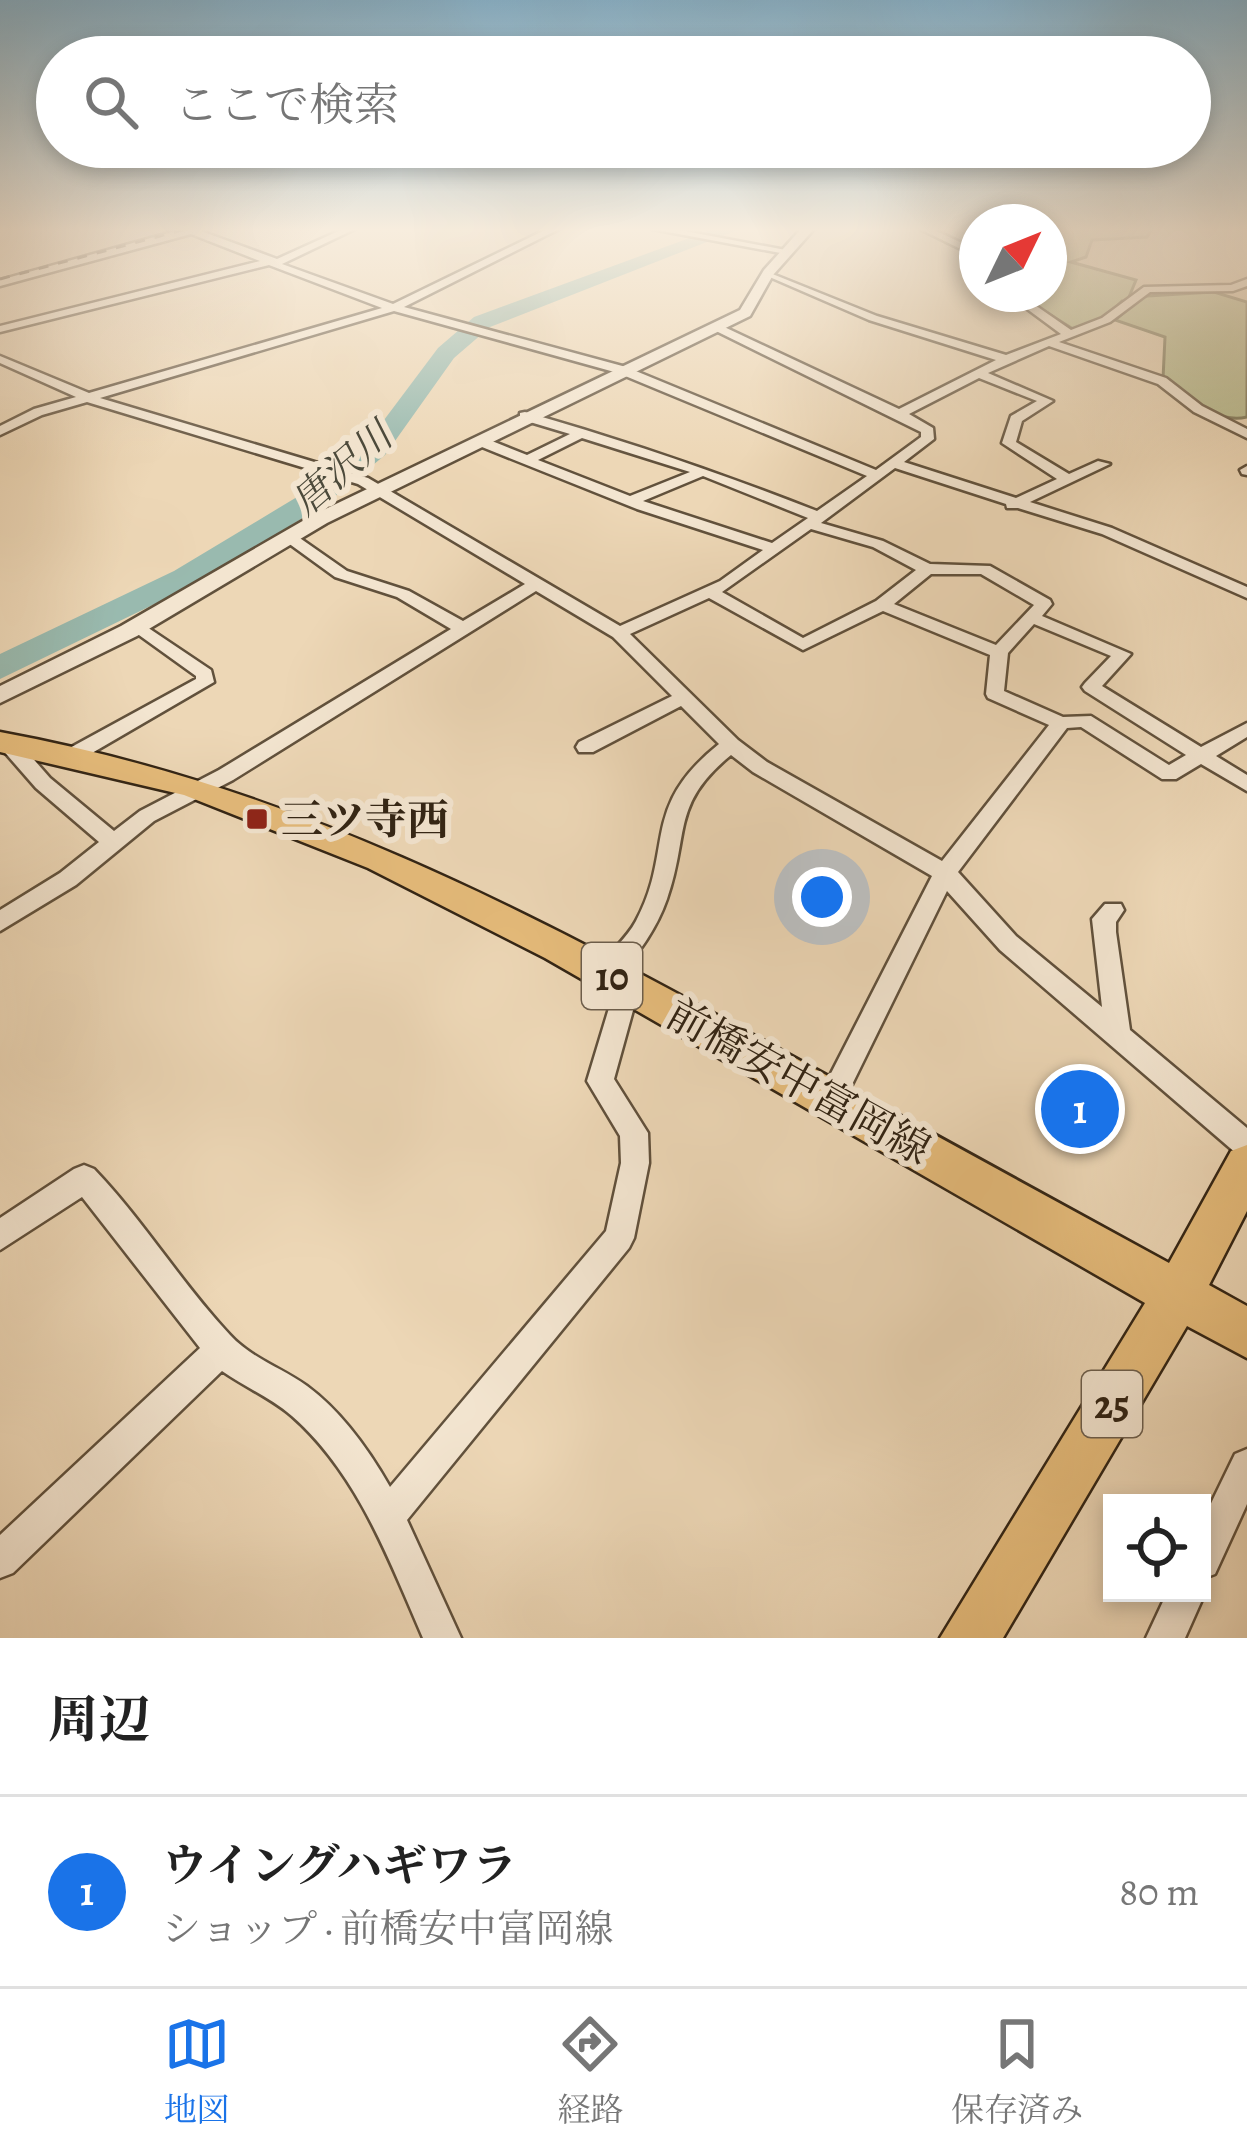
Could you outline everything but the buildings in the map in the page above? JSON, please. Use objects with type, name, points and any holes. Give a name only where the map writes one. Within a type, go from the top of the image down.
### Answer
[{"type":"main road","name":"前橋安中富岡線","points":[[4,743],[73,755],[199,790],[356,845],[618,979],[1247,1333]]},
{"type":"main road","name":"25","points":[[970,1638],[1178,1295],[1247,1166]]},
{"type":"street","points":[[0,328],[94,305]]},
{"type":"street","points":[[392,305],[622,370],[879,476]]},
{"type":"street","points":[[0,431],[87,397],[399,305]]},
{"type":"street","points":[[0,695],[138,626],[289,537],[525,416],[745,313],[749,305]]},
{"type":"street","points":[[844,305],[1006,359]]},
{"type":"street","points":[[901,413],[1006,359],[1106,320],[1126,305]]},
{"type":"street","points":[[1038,312],[1069,334]]},
{"type":"street","points":[[619,633],[709,591],[774,549],[895,464],[928,431],[901,413],[716,327]]},
{"type":"street","points":[[1048,343],[1162,381],[1198,410],[1247,434]]},
{"type":"street","points":[[0,358],[87,397],[351,476],[619,633],[730,745],[789,786],[945,873],[1008,943],[1247,1145]]},
{"type":"street","points":[[980,374],[1047,401],[1016,419],[1009,443],[1065,478]]},
{"type":"street","points":[[525,416],[702,472],[927,569],[971,567],[995,574],[1044,604],[999,652],[995,694],[1061,723],[1084,720],[1169,774],[1247,729]]},
{"type":"street","points":[[529,459],[584,432]]},
{"type":"street","points":[[482,442],[629,501],[774,549]]},
{"type":"street","points":[[895,464],[1012,505],[1107,531],[1247,593]]},
{"type":"street","points":[[1012,505],[1103,464]]},
{"type":"street","points":[[629,501],[702,472]]},
{"type":"street","points":[[289,537],[341,574],[403,594],[461,628]]},
{"type":"street","points":[[709,591],[803,645],[882,605],[927,569]]},
{"type":"street","points":[[0,922],[68,879],[111,841],[537,583]]},
{"type":"street","points":[[882,605],[999,652]]},
{"type":"street","points":[[1031,617],[1122,654],[1090,687],[1247,784]]},
{"type":"street","points":[[73,755],[205,682],[205,674],[138,626]]},
{"type":"street","points":[[586,747],[683,698]]},
{"type":"street","points":[[831,1100],[945,873],[1061,723]]},
{"type":"street","points":[[4,743],[111,841]]},
{"type":"street","points":[[388,1516],[619,1238],[635,1163],[634,1133],[600,1081],[618,979],[647,923],[666,864],[669,817],[687,782],[730,745]]},
{"type":"street","points":[[1113,910],[1104,919],[1104,932],[1118,1037]]},
{"type":"street","points":[[0,1235],[84,1179],[221,1350],[307,1406],[350,1454],[388,1516],[442,1638]]},
{"type":"street","points":[[0,1560],[221,1350]]},
{"type":"street","points":[[1211,1542],[1247,1466]]},
{"type":"street","points":[[1166,1638],[1183,1602]]},
{"type":"green space","points":[[1067,305],[1118,305],[1104,319],[1073,329],[1046,312],[1067,312]]},
{"type":"green space","points":[[1132,305],[1247,305],[1247,417],[1213,413],[1163,379],[1165,337],[1115,320]]},
{"type":"waterway","name":"唐沢川","points":[[0,668],[230,553],[317,497],[375,450],[463,336],[482,322],[526,305]]},
{"type":"place","name":"三ツ寺西","points":[[257,819]]},
{"type":"place","name":"ウイングハギワラ","points":[[1080,1109]]}]
